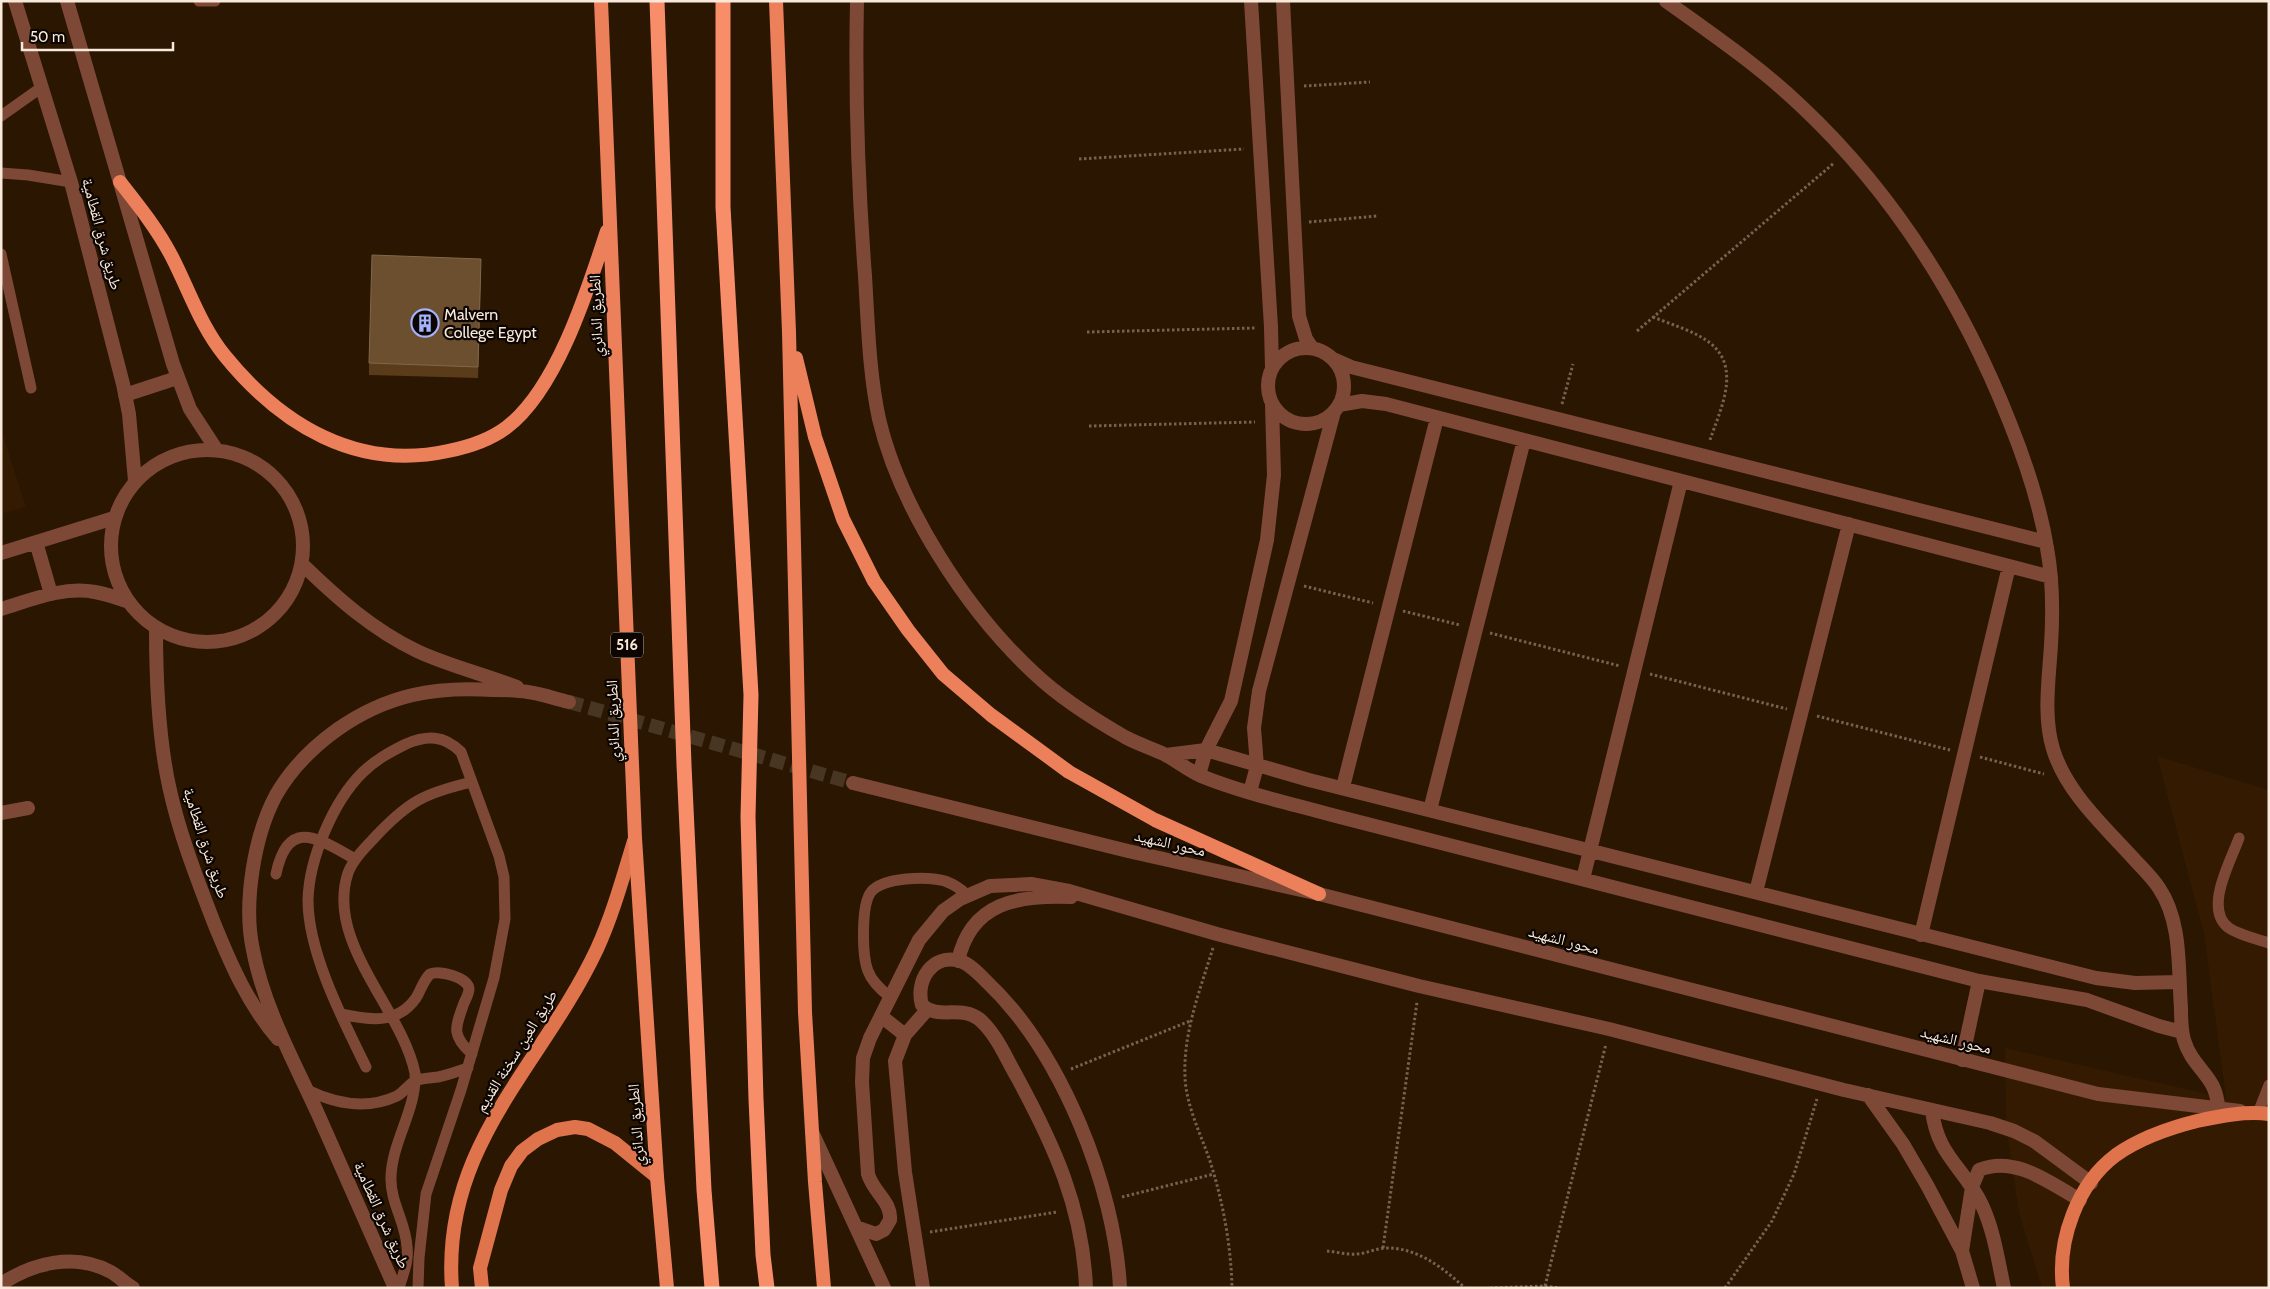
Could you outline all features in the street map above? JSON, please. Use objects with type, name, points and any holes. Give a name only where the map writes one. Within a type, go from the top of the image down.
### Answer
[{"type":"highway","name":"الطريق الدائري","points":[[601,1],[635,838],[657,1177],[667,1288]]},
{"type":"highway","points":[[657,1],[684,765],[704,1190],[712,1288]]},
{"type":"highway","points":[[723,1],[723,207],[751,695],[748,827],[763,1255],[767,1288]]},
{"type":"highway","points":[[776,1],[789,332],[805,1012],[824,1288]]},
{"type":"highway","points":[[120,182],[171,255],[202,321],[224,355],[251,386],[280,412],[320,436],[355,449],[388,457],[427,456],[463,448],[486,439],[508,427],[532,400],[553,367],[584,301],[610,223]]},
{"type":"highway","points":[[789,332],[815,437],[843,519],[874,581],[908,630],[943,674],[991,715],[1069,772],[1155,820],[1319,894]]},
{"type":"main road","name":"طريق العين سخنة القديم","points":[[452,1288],[450,1264],[453,1227],[469,1168],[500,1106],[569,999],[596,949],[618,895],[635,838]]},
{"type":"main road","points":[[2063,1288],[2061,1273],[2062,1249],[2068,1226],[2080,1200],[2091,1183],[2103,1167],[2116,1155],[2161,1132],[2209,1118],[2263,1114]]},
{"type":"main road","points":[[482,1288],[480,1268],[501,1190],[511,1166],[522,1151],[538,1139],[557,1130],[575,1127],[588,1129],[615,1143],[657,1177]]},
{"type":"street","name":"طريق شرق القطامية","points":[[15,1],[71,182],[125,395],[135,481]]},
{"type":"street","name":"طريق شرق القطامية","points":[[67,1],[178,378],[190,409],[216,449]]},
{"type":"street","points":[[857,1],[858,172],[871,370],[879,419],[894,469],[920,523],[959,586],[990,627],[1035,674],[1085,712],[1118,732],[1166,755],[1199,775],[1250,792],[1583,880],[1980,981],[2087,1000],[2159,1026],[2182,1032]]},
{"type":"street","points":[[1251,1],[1272,369]]},
{"type":"street","points":[[1282,1],[1299,316],[1306,339],[1312,348]]},
{"type":"street","points":[[1666,1],[1749,60],[1800,105],[1846,152],[1891,207],[1930,262],[1964,321],[1994,383],[2019,446],[2046,542],[2053,610],[2048,716],[2053,749],[2066,779],[2079,798],[2159,888],[2170,910],[2176,933],[2182,1032],[2188,1052],[2216,1089],[2218,1108]]},
{"type":"street","points":[[1250,792],[1257,766],[1254,738],[1256,709],[1288,582],[1336,408],[1343,393],[1343,381],[1340,370],[1333,360],[1324,352],[1312,348],[1300,348],[1288,352],[1278,359],[1268,381],[1268,393],[1272,404],[1279,414],[1289,421],[1301,424],[1319,422],[1336,408],[1374,402],[2051,576]]},
{"type":"street","points":[[1333,360],[2046,542]]},
{"type":"street","points":[[125,395],[178,378]]},
{"type":"street","points":[[1199,775],[1206,750],[1231,701],[1267,540],[1274,475],[1272,404]]},
{"type":"street","points":[[1342,787],[1437,418]]},
{"type":"street","points":[[1430,810],[1524,440]]},
{"type":"street","points":[[216,449],[242,456],[266,469],[284,488],[297,511],[303,538],[302,564],[293,590],[278,612],[257,628],[233,639],[207,642],[180,639],[156,628],[141,616],[129,602],[120,587],[111,553],[114,518],[119,505],[135,481],[152,466],[172,456],[194,450],[216,449]]},
{"type":"street","points":[[1583,880],[1681,481]]},
{"type":"street","points":[[1,553],[114,518]]},
{"type":"street","points":[[1756,892],[1849,524]]},
{"type":"street","points":[[36,542],[51,594]]},
{"type":"street","points":[[302,564],[341,602],[363,619],[417,651],[527,692]]},
{"type":"street","points":[[1921,935],[2009,566]]},
{"type":"street","points":[[1,609],[51,594],[79,590],[96,592],[129,602]]},
{"type":"street","name":"طريق شرق القطامية","points":[[156,628],[157,690],[162,742],[169,786],[184,842],[216,928],[244,993],[271,1031],[287,1048]]},
{"type":"street","name":"طريق شرق القطامية","points":[[397,1288],[287,1048],[268,1001],[252,950],[249,911],[253,870],[261,834],[276,795],[299,764],[325,738],[356,717],[391,701],[413,693],[446,689],[527,692],[569,702]]},
{"type":"street","points":[[1166,755],[1206,750],[1257,766],[2096,978],[2134,983],[2179,982]]},
{"type":"street","name":"محور الشهيد","points":[[853,783],[1128,851],[1319,894],[2098,1094],[2263,1114]]},
{"type":"street","points":[[1,813],[28,808]]},
{"type":"street","points":[[856,1228],[872,1233],[881,1233],[887,1227],[890,1220],[888,1206],[873,1186],[868,1174],[862,1082],[863,1058],[890,997],[919,940],[943,911],[967,896],[990,886],[1024,884],[1050,886],[1217,934],[1419,986],[1609,1029],[1868,1096],[2014,1131],[2034,1141],[2091,1183]]},
{"type":"street","points":[[958,961],[962,946],[972,927],[988,912],[1001,904],[1030,898],[1086,897]]},
{"type":"street","points":[[1086,1288],[1082,1239],[1075,1209],[1055,1149],[1008,1060],[984,1025],[971,1015],[934,1013],[922,1005],[919,989],[924,974],[936,964],[951,960],[967,964],[1006,1002],[1056,1075],[1085,1136],[1107,1200],[1115,1234],[1120,1288]]},
{"type":"street","points":[[1962,1060],[1980,981]]},
{"type":"street","points":[[923,1288],[905,1172],[895,1081],[895,1061],[905,1035],[928,1010]]},
{"type":"street","points":[[881,1016],[905,1035]]},
{"type":"street","points":[[1868,1096],[1903,1144],[1928,1185],[1962,1251],[1973,1288]]},
{"type":"street","points":[[1932,1110],[1938,1139],[1972,1187],[1982,1206],[1992,1231],[2004,1288]]},
{"type":"street","points":[[812,1131],[884,1288]]},
{"type":"street","points":[[1962,1251],[1972,1187],[1979,1170],[1988,1166],[2021,1169],[2036,1175],[2080,1200]]},
{"type":"street","points":[[1,1284],[27,1270],[50,1262],[81,1262],[110,1271],[132,1288]]},
{"type":"lane","points":[[199,1],[215,1]]},
{"type":"lane","points":[[1,116],[42,88]]},
{"type":"lane","points":[[1,174],[35,176],[71,182]]},
{"type":"lane","points":[[1,254],[31,388]]},
{"type":"lane","points":[[366,1067],[341,1014],[319,957],[309,919],[310,880],[322,841],[338,805],[361,774],[384,756],[410,743],[433,737],[444,739],[461,752],[499,856],[506,898],[505,919],[494,978],[468,1068],[426,1194],[418,1258],[418,1288]]},
{"type":"lane","points":[[397,1288],[407,1259],[408,1248],[393,1199],[392,1161],[408,1114],[416,1080],[414,1067],[393,1016],[364,969],[351,937],[347,920],[346,883],[348,872],[355,859],[394,817],[412,802],[437,791],[472,782]]},
{"type":"lane","points":[[276,874],[284,850],[293,839],[306,835],[322,841],[355,859]]},
{"type":"lane","points":[[2239,838],[2218,894],[2217,907],[2221,919],[2229,928],[2269,943]]},
{"type":"lane","points":[[890,997],[872,980],[865,963],[865,909],[868,896],[872,890],[891,881],[929,879],[945,882],[967,896]]},
{"type":"lane","points":[[341,1014],[374,1020],[393,1016],[410,1004],[430,974],[441,972],[464,981],[469,990],[457,1022],[456,1033],[461,1044],[472,1054]]},
{"type":"lane","points":[[307,1090],[324,1099],[343,1103],[381,1102],[398,1095],[416,1080],[468,1068]]},
{"type":"lane","points":[[2263,1114],[2269,1085]]},
{"type":"path","points":[[1286,87],[1370,82]]},
{"type":"path","points":[[1079,159],[1260,148]]},
{"type":"path","points":[[1637,331],[1846,152]]},
{"type":"path","points":[[1294,224],[1378,216]]},
{"type":"path","points":[[1653,318],[1710,342],[1721,354],[1727,369],[1727,385],[1705,455]]},
{"type":"path","points":[[1087,332],[1271,327]]},
{"type":"path","points":[[1558,418],[1573,364]]},
{"type":"path","points":[[1089,426],[1273,422]]},
{"type":"path","points":[[1288,582],[2066,779]]},
{"type":"path","points":[[1217,934],[1191,1021],[1186,1051],[1185,1079],[1214,1174],[1226,1229],[1232,1288]]},
{"type":"path","points":[[1383,1248],[1419,986]]},
{"type":"path","points":[[1056,1075],[1191,1021]]},
{"type":"path","points":[[1545,1286],[1609,1029]]},
{"type":"path","points":[[1725,1288],[1772,1221],[1794,1174],[1821,1084]]},
{"type":"path","points":[[1107,1200],[1214,1174]]},
{"type":"path","points":[[914,1234],[1075,1209]]},
{"type":"path","points":[[1327,1251],[1357,1254],[1383,1248],[1404,1250],[1423,1256],[1448,1272],[1465,1288]]},
{"type":"path","points":[[1490,1288],[1545,1286],[1560,1288]]},
{"type":"shaded area","points":[[1,429],[26,507],[1,514]]},
{"type":"shaded area","points":[[2157,756],[2269,790],[2269,1288],[2042,1288],[2019,1213],[2006,1125],[2005,1048],[2226,1098],[2204,934]]},
{"type":"building","name":"Malvern College Egypt","points":[[372,255],[481,259],[478,367],[369,363]]},
{"type":"tunnel","points":[[569,702],[853,783]]},
{"type":"place","name":"Malvern College Egypt","points":[[425,323]]}]
